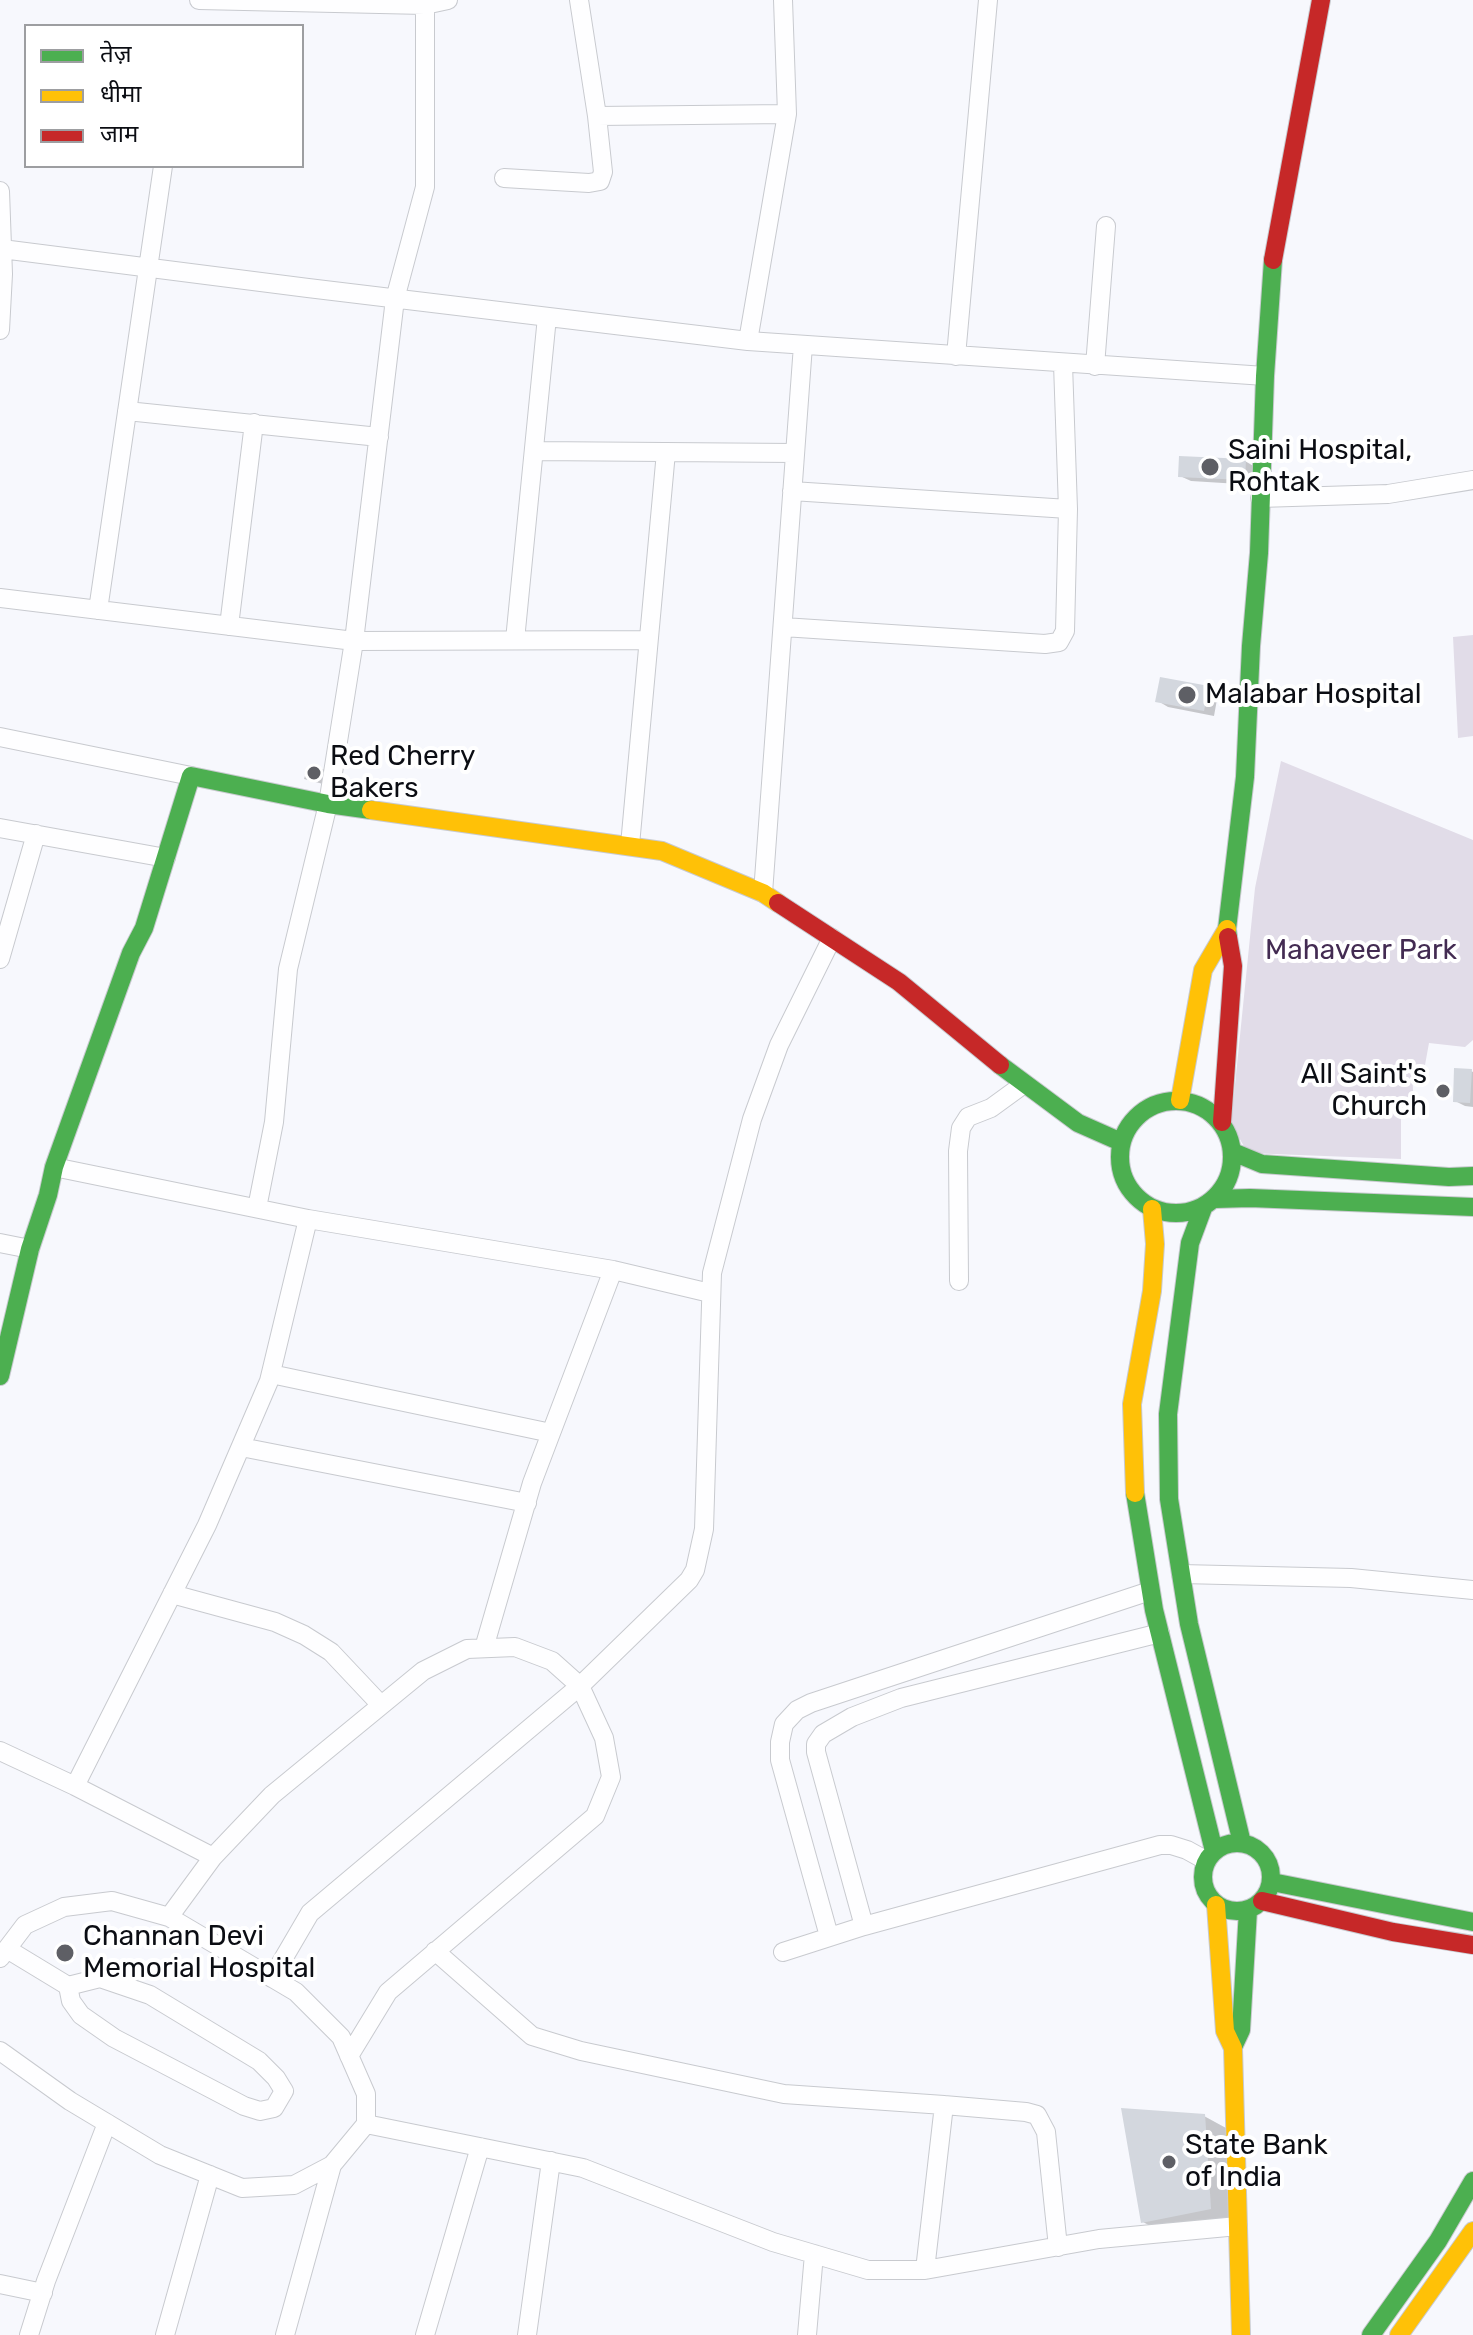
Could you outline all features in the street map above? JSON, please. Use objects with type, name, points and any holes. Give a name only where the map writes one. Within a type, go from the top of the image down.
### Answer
[{"type":"street","points":[[199,0],[425,5],[448,0]]},
{"type":"street","points":[[504,178],[600,181],[603,172],[597,116],[579,0]]},
{"type":"street","points":[[748,341],[787,114],[783,0]]},
{"type":"street","points":[[956,356],[988,0]]},
{"type":"street","points":[[1242,1843],[1189,1624],[1169,1499],[1168,1414],[1190,1243],[1209,1203],[1225,1187],[1232,1170],[1233,1152],[1222,1122],[1233,966],[1227,929],[1245,777],[1272,263],[1321,0]]},
{"type":"street","points":[[257,1208],[274,1122],[288,969],[328,804],[354,641],[395,299],[425,187],[425,5]]},
{"type":"street","points":[[597,116],[787,114]]},
{"type":"street","points":[[98,610],[163,168]]},
{"type":"street","points":[[0,191],[3,274],[0,330]]},
{"type":"street","points":[[1095,366],[1106,226]]},
{"type":"street","points":[[2,249],[748,341],[1265,376]]},
{"type":"street","points":[[515,640],[547,317]]},
{"type":"street","points":[[763,893],[803,345]]},
{"type":"street","points":[[783,627],[1059,642],[1065,631],[1068,509],[1063,364]]},
{"type":"street","points":[[127,411],[379,437]]},
{"type":"street","points":[[229,626],[254,423]]},
{"type":"street","points":[[534,451],[795,453]]},
{"type":"street","points":[[630,845],[666,452]]},
{"type":"street","points":[[1260,498],[1388,494],[1473,480]]},
{"type":"street","points":[[792,491],[1068,509]]},
{"type":"street","points":[[0,598],[354,641],[648,640]]},
{"type":"street","points":[[0,737],[328,804],[662,851],[763,893],[899,982],[1024,1084],[1078,1123],[1121,1142]]},
{"type":"street","points":[[0,1376],[30,1249],[54,1167],[131,953],[144,928],[191,776]]},
{"type":"street","points":[[0,828],[166,858]]},
{"type":"street","points":[[0,959],[36,834]]},
{"type":"street","points":[[1180,1100],[1203,970],[1227,929]]},
{"type":"street","points":[[272,1978],[310,1913],[580,1686],[689,1580],[695,1570],[704,1529],[712,1273],[752,1119],[779,1045],[832,938]]},
{"type":"street","points":[[959,1281],[958,1151],[961,1128],[968,1117],[991,1108],[1024,1084]]},
{"type":"street","points":[[1222,1122],[1203,1106],[1180,1100],[1154,1104],[1133,1119],[1121,1142],[1120,1168],[1131,1192],[1152,1209],[1170,1214],[1188,1213],[1209,1203],[1250,1198],[1473,1207]]},
{"type":"street","points":[[1233,1152],[1262,1164],[1473,1176]]},
{"type":"street","points":[[54,1167],[308,1219],[613,1270],[710,1293]]},
{"type":"street","points":[[1152,1209],[1155,1244],[1152,1291],[1132,1404],[1135,1503],[1150,1591],[1210,1856]]},
{"type":"street","points":[[75,1786],[207,1525],[271,1374],[308,1219]]},
{"type":"street","points":[[0,1243],[30,1249]]},
{"type":"street","points":[[484,1648],[527,1503],[613,1270]]},
{"type":"street","points":[[271,1374],[551,1433]]},
{"type":"street","points":[[241,1447],[527,1503]]},
{"type":"street","points":[[1181,1574],[1351,1578],[1473,1590]]},
{"type":"street","points":[[829,1936],[780,1760],[784,1724],[797,1710],[1150,1591]]},
{"type":"street","points":[[172,1594],[275,1622],[304,1635],[331,1652],[381,1705]]},
{"type":"street","points":[[864,1926],[816,1752],[816,1744],[823,1734],[852,1717],[901,1698],[1160,1633]]},
{"type":"street","points":[[169,1917],[213,1857],[272,1795],[423,1671],[467,1649],[515,1647],[552,1661],[580,1686],[604,1738],[611,1777],[595,1816],[388,1992],[349,2056]]},
{"type":"street","points":[[0,1751],[213,1857]]},
{"type":"street","points":[[1233,2048],[1241,2030],[1255,1906],[1272,1882],[1270,1868],[1262,1852],[1242,1843],[1231,1842],[1210,1856],[1204,1865],[1202,1881],[1216,1905],[1231,1911],[1255,1906],[1473,1945]]},
{"type":"street","points":[[783,1952],[864,1926],[1160,1845],[1210,1856]]},
{"type":"street","points":[[1272,1882],[1473,1922]]},
{"type":"street","points":[[0,2051],[70,2101],[160,2155],[242,2188],[294,2185],[332,2165],[366,2124],[366,2094],[341,2037],[296,1992],[169,1917],[112,1901],[64,1907],[25,1925],[4,1954],[68,1986],[100,1978],[150,1995],[259,2061],[284,2091],[274,2108],[260,2111],[244,2106],[103,2031],[81,2015],[71,2001],[68,1986]]},
{"type":"street","points":[[1216,1905],[1225,2031],[1233,2048],[1241,2332],[1259,2335]]},
{"type":"street","points":[[435,1951],[532,2036],[581,2051],[784,2094],[1037,2115],[1046,2132],[1058,2247]]},
{"type":"street","points":[[925,2270],[944,2105]]},
{"type":"street","points":[[29,2335],[107,2123]]},
{"type":"street","points":[[366,2124],[583,2168],[773,2242],[868,2270],[925,2270],[1099,2239],[1238,2226]]},
{"type":"street","points":[[425,2335],[480,2147]]},
{"type":"street","points":[[527,2335],[551,2161]]},
{"type":"street","points":[[285,2335],[332,2165]]},
{"type":"street","points":[[165,2335],[210,2175]]},
{"type":"street","points":[[1371,2335],[1438,2241],[1473,2181]]},
{"type":"street","points":[[1399,2335],[1473,2231]]},
{"type":"street","points":[[807,2335],[814,2254]]},
{"type":"street","points":[[0,2284],[43,2293]]},
{"type":"green space","points":[[1473,635],[1473,736],[1458,738],[1453,637]]},
{"type":"green space","name":"Mahaveer Park","points":[[1281,761],[1473,840],[1473,1040],[1465,1047],[1429,1043],[1425,1065],[1412,1065],[1414,1117],[1401,1117],[1401,1159],[1248,1153],[1231,1124],[1255,888]]},
{"type":"building","points":[[1179,456],[1246,459],[1245,480],[1178,477]]},
{"type":"building","points":[[1160,677],[1209,686],[1204,711],[1155,702]]},
{"type":"building","points":[[1454,1068],[1472,1069],[1470,1103],[1453,1102]]},
{"type":"building","name":"State Bank of India","points":[[1121,2108],[1205,2114],[1211,2209],[1141,2223]]},
{"type":"traffic: fast","points":[[1228,937],[1245,777],[1273,260]]},
{"type":"traffic: fast","points":[[0,1376],[30,1249],[54,1167],[131,953],[144,928],[191,776],[371,810]]},
{"type":"traffic: fast","points":[[1000,1065],[1078,1123],[1121,1142]]},
{"type":"traffic: fast","points":[[1176,1101],[1198,1105],[1216,1117],[1228,1135],[1232,1157],[1228,1179],[1216,1197],[1198,1209],[1176,1213],[1154,1209],[1136,1197],[1124,1179],[1120,1157],[1124,1135],[1136,1117],[1154,1105],[1176,1101]]},
{"type":"traffic: fast","points":[[1233,1152],[1262,1164],[1473,1176]]},
{"type":"traffic: fast","points":[[1215,1199],[1473,1207]]},
{"type":"traffic: fast","points":[[1203,1208],[1190,1243],[1168,1414],[1169,1499],[1189,1624],[1242,1843]]},
{"type":"traffic: fast","points":[[1135,1493],[1154,1610],[1214,1851]]},
{"type":"traffic: fast","points":[[1237,1843],[1250,1845],[1261,1853],[1269,1864],[1271,1877],[1269,1890],[1261,1901],[1250,1909],[1237,1911],[1224,1909],[1213,1901],[1205,1890],[1203,1877],[1205,1864],[1213,1853],[1224,1845],[1237,1843]]},
{"type":"traffic: fast","points":[[1272,1882],[1473,1922]]},
{"type":"traffic: fast","points":[[1234,2045],[1241,2030],[1248,1910]]},
{"type":"traffic: fast","points":[[1371,2335],[1438,2241],[1473,2181]]},
{"type":"traffic: slow","points":[[371,810],[662,851],[763,893],[778,903]]},
{"type":"traffic: slow","points":[[1180,1100],[1203,970],[1227,929]]},
{"type":"traffic: slow","points":[[1135,1493],[1132,1404],[1152,1291],[1155,1244],[1152,1209]]},
{"type":"traffic: slow","points":[[1216,1905],[1225,2031],[1233,2048],[1241,2335]]},
{"type":"traffic: slow","points":[[1399,2335],[1473,2231]]},
{"type":"traffic: jam","points":[[1273,260],[1321,0]]},
{"type":"traffic: jam","points":[[778,903],[899,982],[1000,1065]]},
{"type":"traffic: jam","points":[[1222,1122],[1233,966],[1228,937]]},
{"type":"traffic: jam","points":[[1262,1901],[1393,1932],[1473,1945]]},
{"type":"place","name":"Saini Hospital, Rohtak","points":[[1210,467]]},
{"type":"place","name":"Malabar Hospital","points":[[1187,695]]},
{"type":"place","name":"Red Cherry Bakers","points":[[314,773]]},
{"type":"place","name":"All Saint's Church","points":[[1443,1091]]},
{"type":"place","name":"Channan Devi Memorial Hospital","points":[[65,1953]]},
{"type":"place","name":"State Bank of India","points":[[1169,2162]]}]
